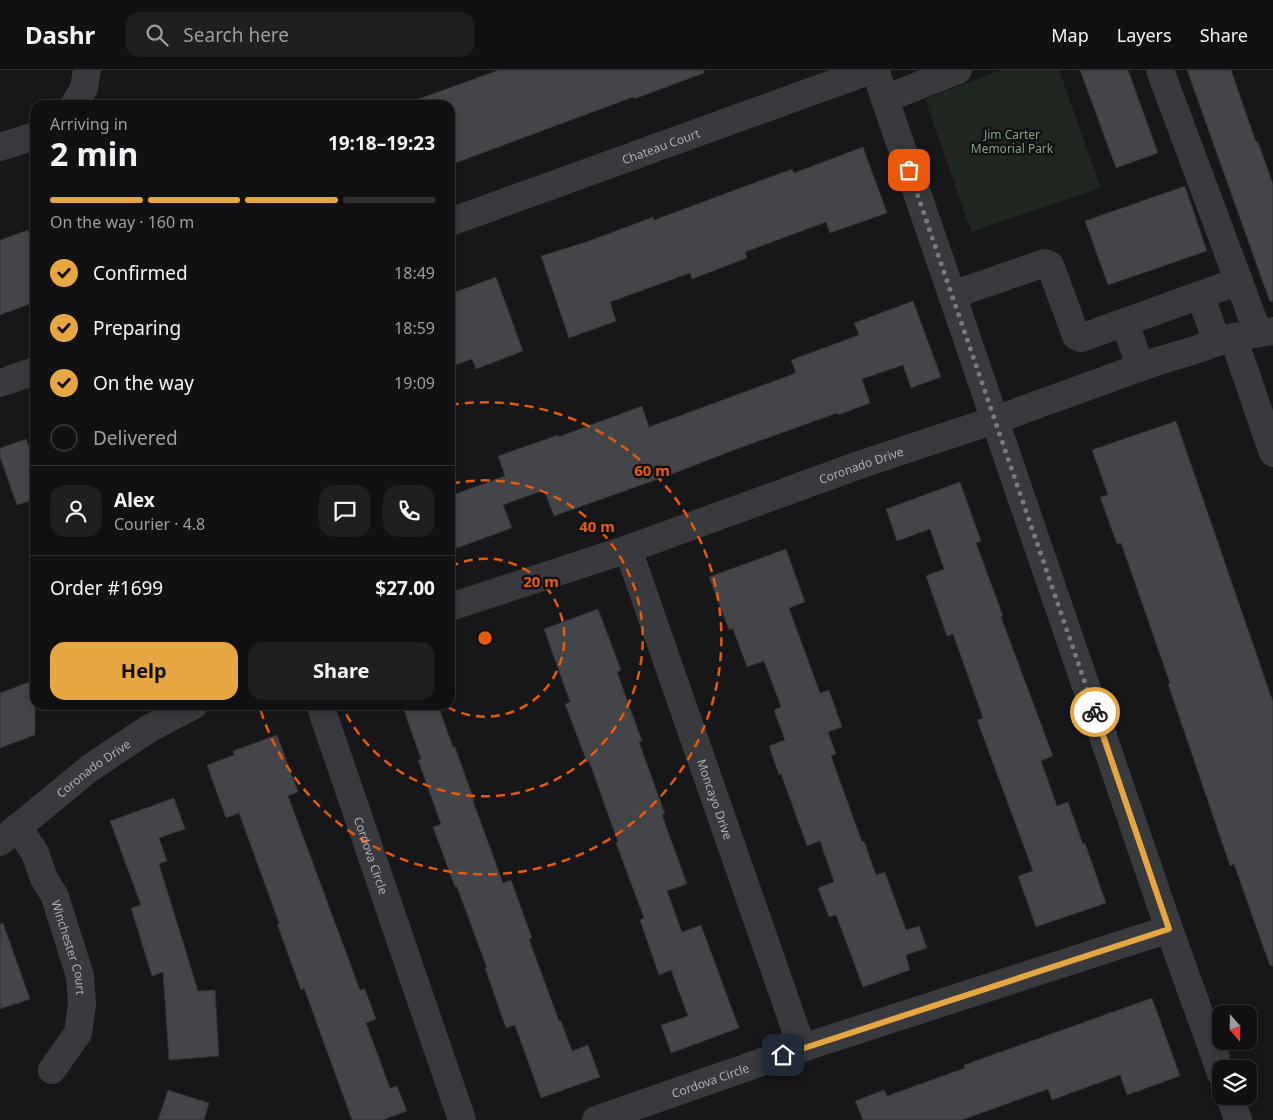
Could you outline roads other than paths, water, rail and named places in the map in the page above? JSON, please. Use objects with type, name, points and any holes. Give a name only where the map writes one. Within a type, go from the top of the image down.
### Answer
[{"type":"street","points":[[77,100],[84,88],[86,70]]},
{"type":"street","points":[[873,70],[885,99],[1169,929],[1216,1060]]},
{"type":"street","name":"Chateau Court","points":[[455,220],[873,70]]},
{"type":"street","points":[[885,99],[958,70]]},
{"type":"street","points":[[1160,70],[1239,281],[1245,336],[1273,453]]},
{"type":"street","points":[[0,147],[30,138]]},
{"type":"street","points":[[952,295],[1045,263],[1050,265],[1076,336],[1082,338],[1239,281]]},
{"type":"street","points":[[1200,295],[1245,336]]},
{"type":"street","points":[[1125,322],[1140,367]]},
{"type":"street","name":"Coronado Drive","points":[[455,605],[628,549],[859,465],[995,420],[1140,367],[1245,336]]},
{"type":"street","points":[[0,383],[30,373]]},
{"type":"street","name":"Moncayo Drive","points":[[628,549],[802,1048]]},
{"type":"street","name":"Coronado Drive","points":[[9,835],[90,768],[150,728],[184,710]]},
{"type":"street","name":"Cordova Circle","points":[[322,710],[462,1120]]},
{"type":"street","name":"Winchester Court","points":[[9,835],[36,853],[44,878],[55,897],[80,976],[82,1004],[78,1033],[52,1070]]},
{"type":"street","name":"Cordova Circle","points":[[596,1120],[802,1048],[1169,929]]},
{"type":"street","points":[[1233,1105],[1238,1120]]},
{"type":"park label","name":"Jim Carter Memorial Park","points":[[1012,141]]}]
